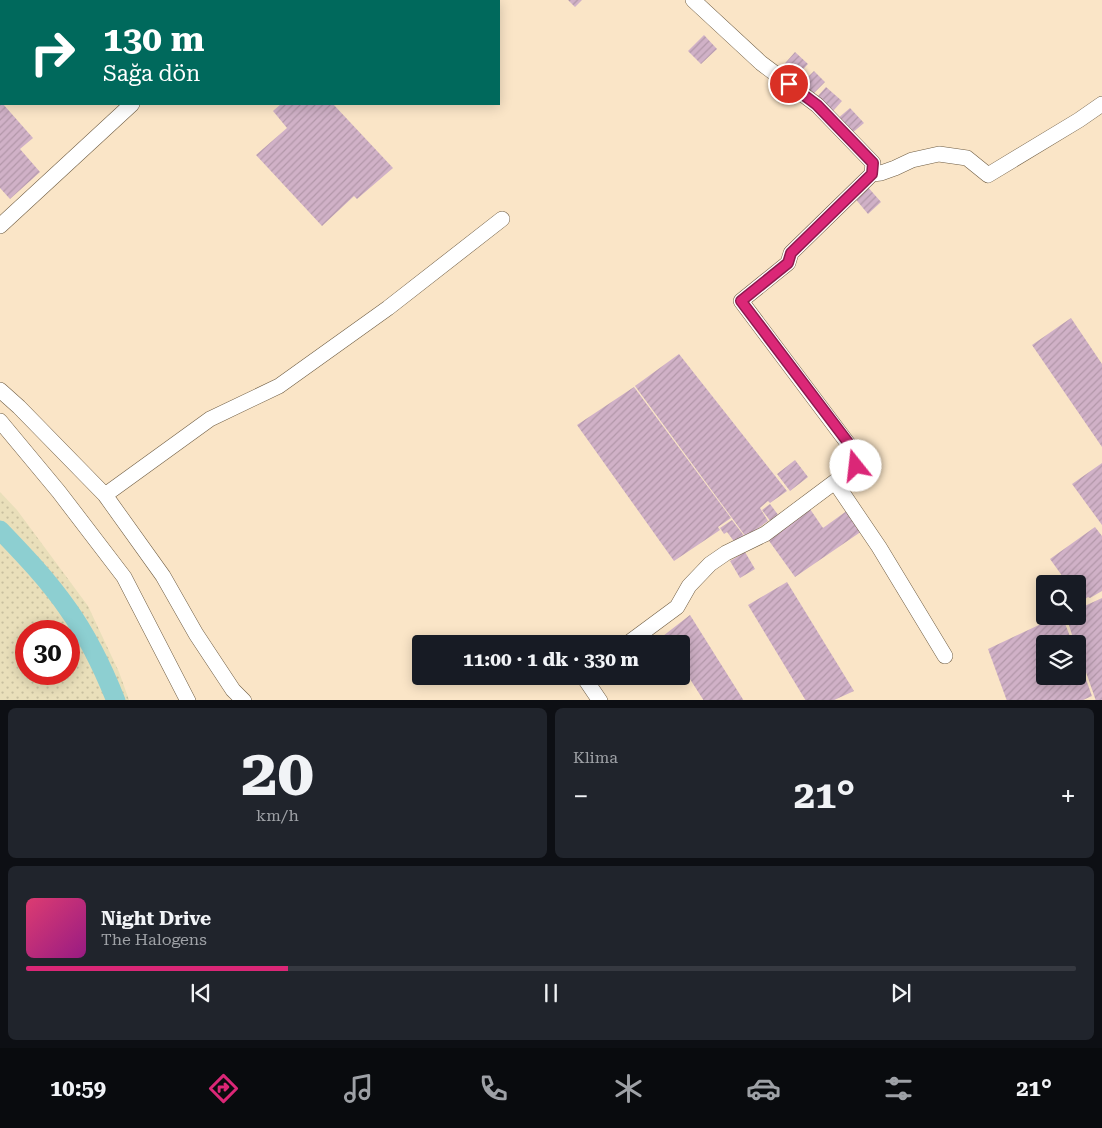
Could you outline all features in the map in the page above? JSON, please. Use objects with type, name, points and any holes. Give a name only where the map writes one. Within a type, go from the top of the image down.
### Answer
[{"type":"street","points":[[692,0],[761,63],[817,105],[873,163],[872,174]]},
{"type":"street","points":[[639,635],[677,607],[689,586],[710,564],[726,552],[765,534],[856,466],[858,457],[741,301],[788,263],[791,253],[872,174],[896,168],[912,160],[939,154],[967,158],[988,175],[1102,104]]},
{"type":"street","points":[[0,226],[131,105]]},
{"type":"street","points":[[105,495],[210,419],[279,386],[388,308],[502,219]]},
{"type":"street","points":[[0,390],[19,406],[105,495],[163,576],[196,634],[233,690],[244,700]]},
{"type":"street","points":[[0,421],[59,492],[124,577],[188,700]]},
{"type":"street","points":[[835,482],[879,547],[945,656]]},
{"type":"street","points":[[589,685],[600,700]]},
{"type":"sand","points":[[0,492],[17,510],[88,606],[119,672],[129,700],[0,700]]},
{"type":"building","points":[[568,0],[582,0],[575,7]]},
{"type":"building","points":[[704,35],[717,49],[701,64],[688,51]]},
{"type":"building","points":[[795,52],[808,64],[792,81],[780,69]]},
{"type":"building","points":[[814,71],[825,82],[812,95],[797,84]]},
{"type":"building","points":[[826,87],[842,101],[833,111],[817,97]]},
{"type":"building","points":[[0,105],[4,105],[33,138],[20,149],[40,172],[10,199],[0,188]]},
{"type":"building","points":[[280,105],[334,105],[393,168],[357,199],[354,196],[322,226],[256,155],[287,128],[273,111]]},
{"type":"building","points":[[850,108],[864,123],[851,134],[837,119]]},
{"type":"building","points":[[866,185],[881,202],[868,214],[853,196]]},
{"type":"building","points":[[1071,318],[1102,364],[1102,447],[1032,345]]},
{"type":"building","points":[[679,354],[787,491],[770,503],[768,501],[760,508],[768,521],[746,537],[635,386]]},
{"type":"building","points":[[634,387],[731,518],[718,527],[720,530],[674,561],[577,425]]},
{"type":"building","points":[[847,457],[853,465],[844,472],[838,464]]},
{"type":"building","points":[[795,460],[808,477],[790,491],[777,474]]},
{"type":"building","points":[[1102,463],[1102,525],[1072,484]]},
{"type":"building","points":[[770,504],[779,516],[771,522],[762,510]]},
{"type":"building","points":[[810,509],[823,528],[848,510],[862,531],[795,577],[767,538]]},
{"type":"building","points":[[732,520],[745,537],[736,544],[727,532],[724,534],[720,528]]},
{"type":"building","points":[[1095,527],[1102,536],[1102,591],[1086,598],[1086,575],[1062,575],[1050,559]]},
{"type":"building","points":[[745,552],[755,569],[740,578],[730,561]]},
{"type":"building","points":[[787,582],[854,691],[834,700],[805,700],[748,605]]},
{"type":"building","points":[[1102,598],[1102,700],[1096,700],[1086,672],[1086,635],[1072,635],[1069,625],[1086,625],[1086,605]]},
{"type":"building","points":[[690,615],[743,700],[703,700],[690,679],[690,635],[664,635]]},
{"type":"building","points":[[1039,625],[1066,625],[1069,635],[1036,635],[1036,685],[1086,685],[1086,679],[1092,696],[1083,700],[1007,700],[988,649]]},
{"type":"waterway","points":[[0,530],[44,578],[75,620],[95,653],[116,700]]},
{"type":"route","points":[[789,84],[817,105],[873,163],[872,174],[791,253],[788,263],[741,301],[853,449],[858,457],[856,466]]}]
